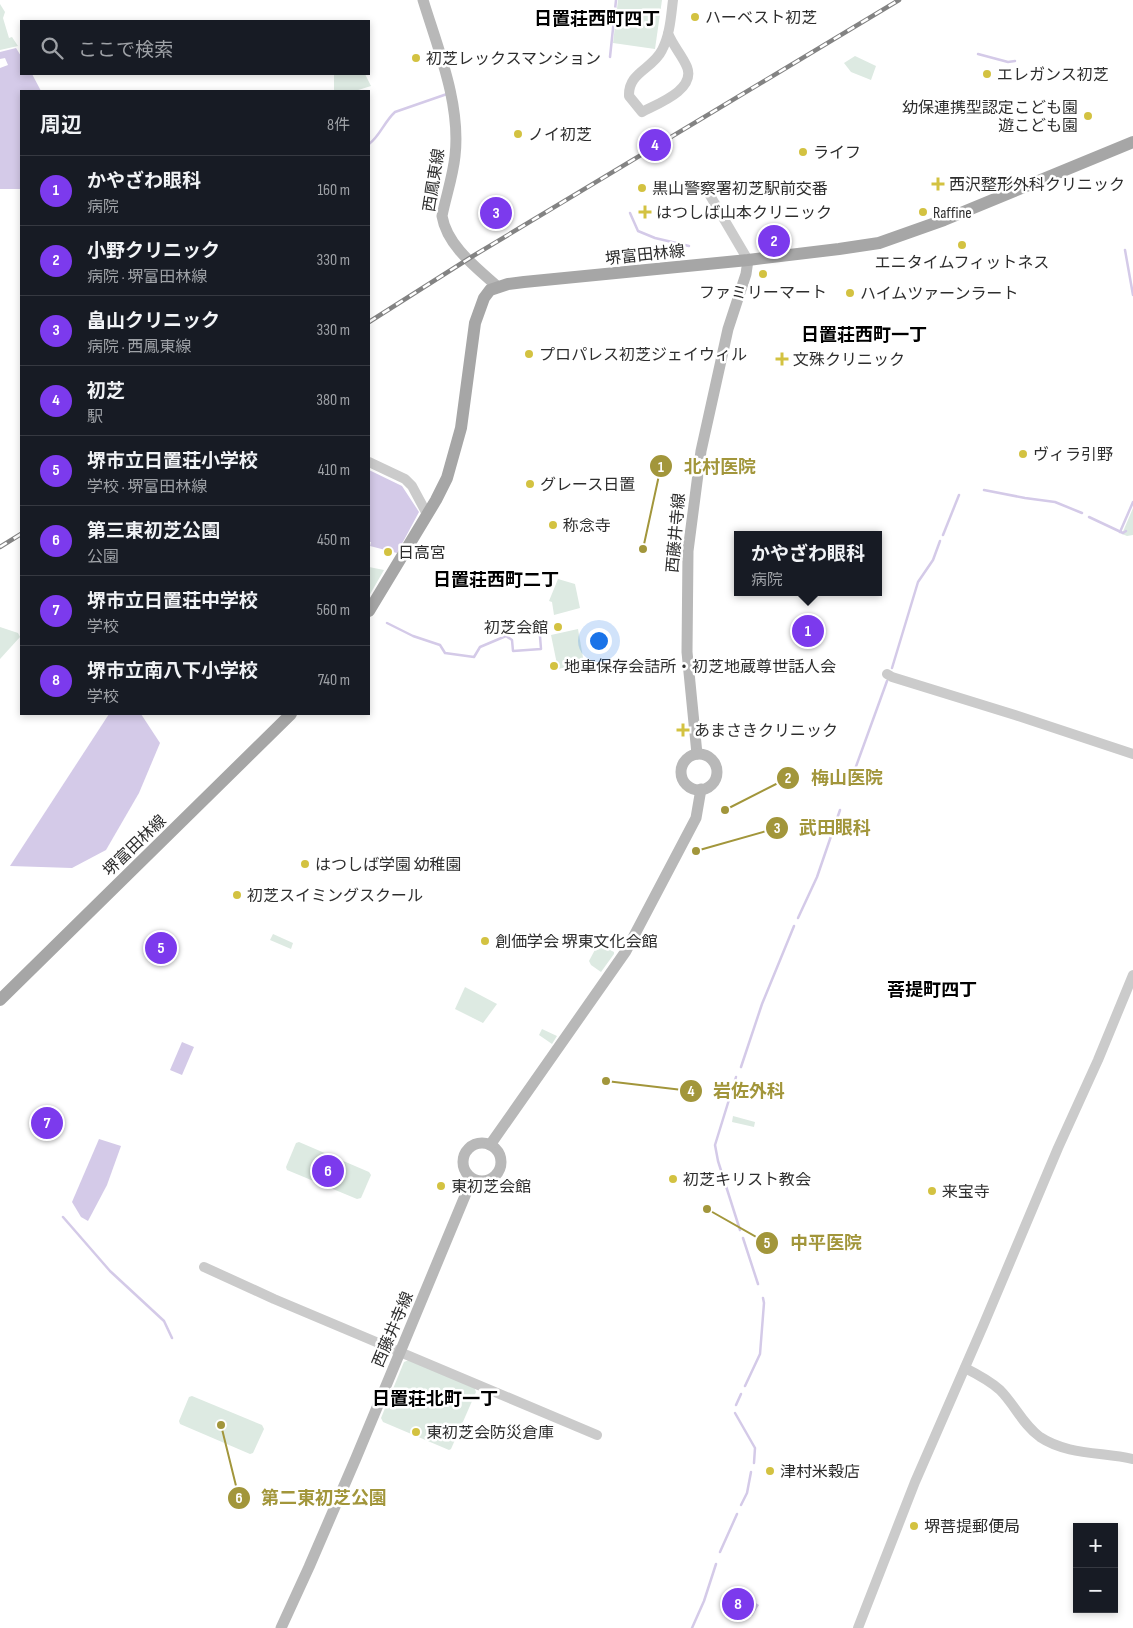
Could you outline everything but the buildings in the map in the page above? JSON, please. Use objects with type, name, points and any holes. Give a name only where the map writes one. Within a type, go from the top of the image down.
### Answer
[{"type":"main road","name":"西鳳東線","points":[[423,0],[451,95],[456,134],[455,156],[442,216],[444,226],[455,245],[498,288]]},
{"type":"main road","name":"堺富田林線","points":[[498,288],[524,282],[748,260],[862,246],[904,235],[955,216],[1133,142]]},
{"type":"main road","name":"西藤井寺線","points":[[697,754],[687,652],[688,551],[701,451],[728,329],[746,274],[748,260]]},
{"type":"main road","points":[[370,609],[447,478],[456,449],[469,380],[475,325],[479,309],[490,290],[498,288]]},
{"type":"main road","name":"堺富田林線","points":[[0,1000],[289,715]]},
{"type":"main road","points":[[697,754],[702,754],[711,759],[716,769],[714,780],[711,784],[701,789],[691,788],[681,775],[683,763],[691,756],[697,754]]},
{"type":"main road","points":[[490,1144],[626,951],[696,818],[701,789]]},
{"type":"main road","points":[[477,1143],[490,1144],[499,1153],[501,1159],[499,1171],[495,1176],[484,1181],[472,1179],[464,1169],[463,1156],[471,1146],[477,1143]]},
{"type":"main road","name":"西藤井寺線","points":[[281,1628],[309,1567],[472,1179]]},
{"type":"street","points":[[668,33],[689,74],[685,85],[680,91],[642,112],[629,96],[631,82],[636,75],[655,62],[663,50],[668,33],[673,0]]},
{"type":"street","points":[[708,192],[748,260]]},
{"type":"street","points":[[370,462],[406,479],[412,486],[427,514]]},
{"type":"street","points":[[887,674],[1015,714],[1133,754]]},
{"type":"street","points":[[858,1628],[908,1498],[1133,975]]},
{"type":"street","points":[[204,1267],[597,1435]]},
{"type":"street","points":[[965,1368],[993,1384],[1001,1391],[1031,1429],[1050,1442],[1071,1450],[1133,1459]]},
{"type":"shaded area","points":[[618,0],[662,0],[655,49],[613,43]]},
{"type":"shaded area","points":[[0,4],[5,12],[3,18],[9,38],[12,37],[18,46],[0,50]]},
{"type":"shaded area","points":[[16,48],[20,54],[20,75],[33,75],[40,90],[20,90],[20,189],[0,189],[0,68],[8,65],[5,58],[0,59],[0,52]]},
{"type":"shaded area","points":[[855,56],[876,66],[871,80],[851,72],[844,63]]},
{"type":"shaded area","points":[[334,75],[366,75],[371,86],[358,90],[334,90]]},
{"type":"shaded area","points":[[370,470],[402,486],[419,512],[397,553],[370,546]]},
{"type":"shaded area","points":[[1133,508],[1133,535],[1127,536],[1122,534]]},
{"type":"shaded area","points":[[370,567],[384,570],[370,594]]},
{"type":"shaded area","points":[[558,579],[575,584],[580,608],[554,615],[552,602],[549,601]]},
{"type":"shaded area","points":[[0,627],[18,633],[20,637],[0,659]]},
{"type":"shaded area","points":[[578,629],[584,663],[558,669],[551,635]]},
{"type":"shaded area","points":[[108,715],[142,715],[160,743],[139,793],[106,850],[72,868],[10,866]]},
{"type":"shaded area","points":[[273,934],[293,943],[291,949],[270,940]]},
{"type":"shaded area","points":[[598,944],[614,952],[601,972],[591,965],[589,961]]},
{"type":"shaded area","points":[[465,987],[497,1004],[483,1023],[455,1009]]},
{"type":"shaded area","points":[[542,1029],[557,1036],[552,1044],[539,1035]]},
{"type":"shaded area","points":[[182,1042],[194,1047],[182,1075],[170,1070]]},
{"type":"shaded area","points":[[733,1116],[755,1122],[754,1127],[732,1122]]},
{"type":"shaded area","points":[[99,1139],[121,1146],[107,1185],[88,1221],[81,1217],[72,1202]]},
{"type":"shaded area","points":[[299,1142],[369,1172],[371,1175],[361,1198],[357,1199],[287,1170],[286,1167],[296,1143]]},
{"type":"shaded area","points":[[409,1360],[474,1387],[476,1392],[449,1450],[383,1422],[381,1418],[404,1362]]},
{"type":"shaded area","points":[[192,1396],[262,1425],[264,1429],[253,1453],[250,1454],[180,1424],[179,1421],[189,1397]]},
{"type":"shaded area","points":[[731,1588],[759,1605],[752,1616],[724,1599]]},
{"type":"waterway","points":[[610,57],[616,0]]},
{"type":"waterway","points":[[978,54],[1008,62],[1015,61]]},
{"type":"waterway","points":[[370,143],[395,112],[447,94]]},
{"type":"waterway","points":[[630,213],[638,231],[655,238],[689,246]]},
{"type":"waterway","points":[[1125,250],[1133,295]]},
{"type":"waterway","points":[[984,490],[1055,502],[1082,513]]},
{"type":"waterway","points":[[943,535],[959,495]]},
{"type":"waterway","points":[[1120,532],[1133,502]]},
{"type":"waterway","points":[[1089,517],[1123,533],[1126,531]]},
{"type":"waterway","points":[[892,668],[918,582],[933,560],[940,541]]},
{"type":"waterway","points":[[387,623],[413,636],[440,645],[445,653],[474,657],[480,647],[506,636],[512,640],[513,651],[541,649],[539,624]]},
{"type":"waterway","points":[[850,783],[887,681]]},
{"type":"waterway","points":[[798,918],[817,877],[840,810]]},
{"type":"waterway","points":[[741,1067],[762,1004],[794,926]]},
{"type":"waterway","points":[[736,1077],[715,1145],[718,1161],[740,1230]]},
{"type":"waterway","points":[[63,1217],[110,1271],[164,1321],[172,1338]]},
{"type":"waterway","points":[[743,1238],[758,1284]]},
{"type":"waterway","points":[[745,1386],[760,1354],[763,1298]]},
{"type":"waterway","points":[[736,1405],[741,1394]]},
{"type":"waterway","points":[[735,1413],[755,1448],[754,1463]]},
{"type":"waterway","points":[[741,1505],[747,1493],[751,1472]]},
{"type":"waterway","points":[[720,1552],[737,1514]]},
{"type":"waterway","points":[[692,1628],[704,1601],[716,1564]]},
{"type":"railway","points":[[370,321],[473,256],[899,0]]},
{"type":"railway","points":[[0,547],[20,535]]},
{"type":"place","name":"ハーベスト初芝","points":[[695,17]]},
{"type":"place","name":"初芝レックスマンション","points":[[416,58]]},
{"type":"place","name":"エレガンス初芝","points":[[987,74]]},
{"type":"place","name":"幼保連携型認定こども園 遊こども園","points":[[1088,116]]},
{"type":"place","name":"ノイ初芝","points":[[518,134]]},
{"type":"place","name":"初芝","points":[[655,145]]},
{"type":"place","name":"ライフ","points":[[803,152]]},
{"type":"place","name":"西沢整形外科クリニック","points":[[938,184]]},
{"type":"place","name":"黒山警察署初芝駅前交番","points":[[642,188]]},
{"type":"place","name":"はつしば山本クリニック","points":[[645,212]]},
{"type":"place","name":"Raffine","points":[[923,212]]},
{"type":"place","name":"畠山クリニック","points":[[496,213]]},
{"type":"place","name":"小野クリニック","points":[[774,241]]},
{"type":"place","name":"エニタイムフィットネス","points":[[962,245]]},
{"type":"place","name":"ファミリーマート","points":[[763,274]]},
{"type":"place","name":"ハイムツァーンラート","points":[[850,293]]},
{"type":"place","name":"プロパレス初芝ジェイウィル","points":[[529,354]]},
{"type":"place","name":"文殊クリニック","points":[[782,359]]},
{"type":"place","name":"ヴィラ引野","points":[[1023,454]]},
{"type":"place","name":"グレース日置","points":[[530,484]]},
{"type":"place","name":"称念寺","points":[[553,525]]},
{"type":"place","name":"北村医院","points":[[643,549]]},
{"type":"place","name":"日高宮","points":[[388,552]]},
{"type":"place","name":"初芝会館","points":[[558,627]]},
{"type":"place","name":"かやざわ眼科","points":[[808,631]]},
{"type":"place","name":"地車保存会詰所・初芝地蔵尊世話人会","points":[[554,666]]},
{"type":"place","name":"あまさきクリニック","points":[[683,730]]},
{"type":"place","name":"梅山医院","points":[[725,810]]},
{"type":"place","name":"武田眼科","points":[[696,851]]},
{"type":"place","name":"はつしば学園 幼稚園","points":[[305,864]]},
{"type":"place","name":"初芝スイミングスクール","points":[[237,895]]},
{"type":"place","name":"創価学会 堺東文化会館","points":[[485,941]]},
{"type":"place","name":"堺市立日置荘小学校","points":[[161,948]]},
{"type":"place","name":"岩佐外科","points":[[606,1081]]},
{"type":"place","name":"堺市立日置荘中学校","points":[[47,1123]]},
{"type":"place","name":"第三東初芝公園","points":[[328,1171]]},
{"type":"place","name":"初芝キリスト教会","points":[[673,1179]]},
{"type":"place","name":"東初芝会館","points":[[441,1186]]},
{"type":"place","name":"来宝寺","points":[[932,1191]]},
{"type":"place","name":"中平医院","points":[[707,1209]]},
{"type":"place","name":"第二東初芝公園","points":[[221,1425]]},
{"type":"place","name":"東初芝会防災倉庫","points":[[416,1432]]},
{"type":"place","name":"津村米穀店","points":[[770,1471]]},
{"type":"place","name":"堺菩提郵便局","points":[[914,1526]]},
{"type":"place","name":"堺市立南八下小学校","points":[[738,1604]]},
{"type":"district","name":"日置荘西町四丁","points":[[597,19]]},
{"type":"district","name":"日置荘西町一丁","points":[[864,335]]},
{"type":"district","name":"日置荘西町二丁","points":[[496,580]]},
{"type":"district","name":"菩提町四丁","points":[[932,990]]},
{"type":"district","name":"日置荘北町一丁","points":[[435,1399]]}]
